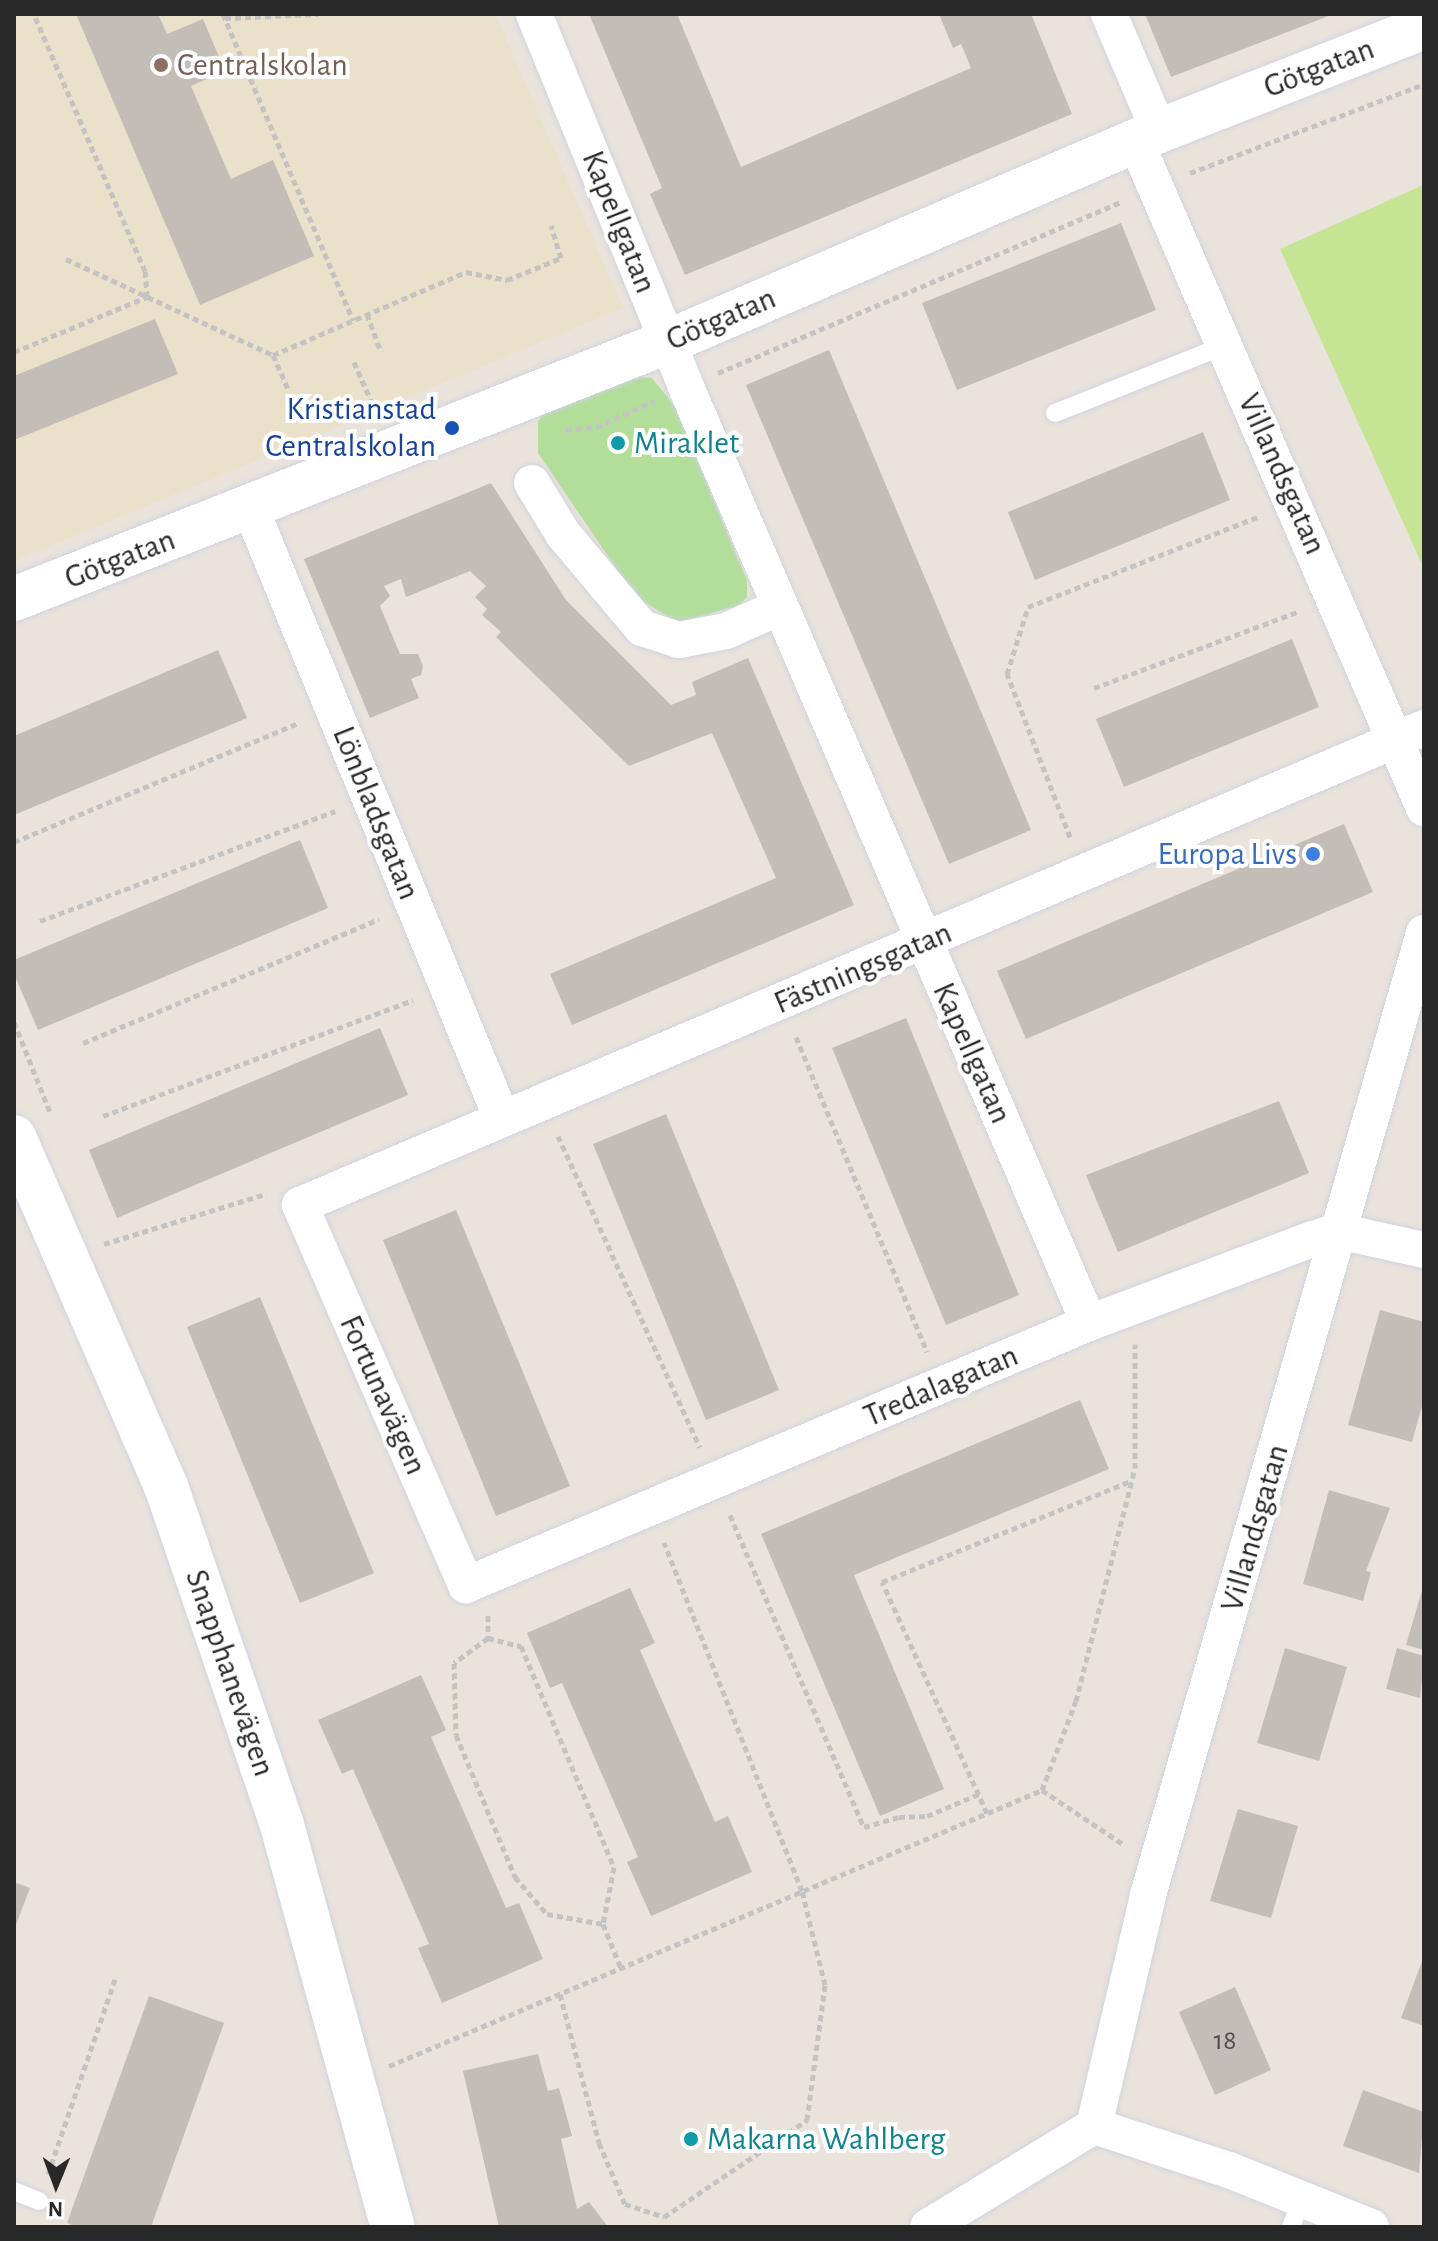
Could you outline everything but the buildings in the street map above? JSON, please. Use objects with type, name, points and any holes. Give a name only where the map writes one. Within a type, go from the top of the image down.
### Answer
[{"type":"street","name":"Kapellgatan","points":[[534,14],[667,342],[1089,1323]]},
{"type":"street","name":"Villandsgatan","points":[[1109,14],[1147,137],[1156,188],[1336,598],[1410,733],[1424,808]]},
{"type":"street","name":"Götgatan","points":[[14,599],[667,342],[1147,137],[1424,27]]},
{"type":"street","points":[[532,483],[563,534],[642,628],[679,640],[726,631],[780,607]]},
{"type":"street","name":"Lönbladsgatan","points":[[250,507],[502,1119]]},
{"type":"street","name":"Fästningsgatan","points":[[300,1205],[924,943],[1410,733]]},
{"type":"street","name":"Villandsgatan","points":[[1094,2126],[1156,1867],[1424,933]]},
{"type":"street","name":"Snapphanevägen","points":[[14,1137],[166,1486],[282,1825],[393,2227]]},
{"type":"street","name":"Fortunavägen","points":[[300,1205],[466,1585]]},
{"type":"street","points":[[1338,1231],[1424,1250]]},
{"type":"street","name":"Tredalagatan","points":[[466,1585],[716,1483],[1089,1323],[1338,1231]]},
{"type":"street","points":[[928,2227],[1094,2126],[1297,2213],[1371,2227]]},
{"type":"lane","points":[[1055,413],[1226,345]]},
{"type":"lane","points":[[14,2191],[39,2201]]},
{"type":"path","points":[[34,14],[145,271],[147,297]]},
{"type":"path","points":[[318,14],[224,16],[353,321]]},
{"type":"path","points":[[1156,188],[1424,84]]},
{"type":"path","points":[[273,355],[466,272],[507,280],[561,258],[551,225]]},
{"type":"path","points":[[66,259],[273,355],[288,389]]},
{"type":"path","points":[[14,352],[147,297]]},
{"type":"path","points":[[367,314],[381,352]]},
{"type":"path","points":[[354,362],[379,420]]},
{"type":"path","points":[[1084,874],[1007,674],[1028,607],[1294,503]]},
{"type":"path","points":[[1094,688],[1336,598]]},
{"type":"path","points":[[14,842],[333,708]]},
{"type":"path","points":[[40,921],[370,798]]},
{"type":"path","points":[[83,1043],[413,904]]},
{"type":"path","points":[[103,1116],[447,987]]},
{"type":"path","points":[[782,1002],[941,1386]]},
{"type":"path","points":[[543,1102],[716,1483],[864,1827],[899,1817],[927,1816],[979,1794]]},
{"type":"path","points":[[104,1244],[273,1192],[300,1205]]},
{"type":"path","points":[[388,2066],[1042,1790],[1076,1701],[1131,1481],[1135,1306]]},
{"type":"path","points":[[987,1813],[882,1582],[1131,1481]]},
{"type":"path","points":[[560,1994],[599,2143],[625,2204],[664,2217],[807,2120],[825,1985],[802,1891],[651,1509]]},
{"type":"path","points":[[603,1924],[547,1914],[515,1877],[456,1735],[454,1663],[488,1638],[521,1646],[614,1867],[603,1924],[621,1968]]},
{"type":"path","points":[[1042,1790],[1156,1867]]},
{"type":"path","points":[[39,2201],[116,1977]]},
{"type":"shaded area","points":[[14,14],[495,14],[623,308],[14,561]]},
{"type":"green space","points":[[1424,186],[1424,569],[1280,249]]},
{"type":"green space","points":[[627,375],[652,378],[674,405],[747,580],[747,597],[739,605],[678,623],[635,596],[538,453],[538,422],[547,407]]},
{"type":"place","name":"Centralskolan","points":[[161,65]]},
{"type":"place","name":"Kristianstad Centralskolan","points":[[452,428]]},
{"type":"place","name":"Miraklet","points":[[618,443]]},
{"type":"place","name":"Europa Livs","points":[[1313,854]]},
{"type":"place","name":"Makarna Wahlberg","points":[[691,2139]]}]
